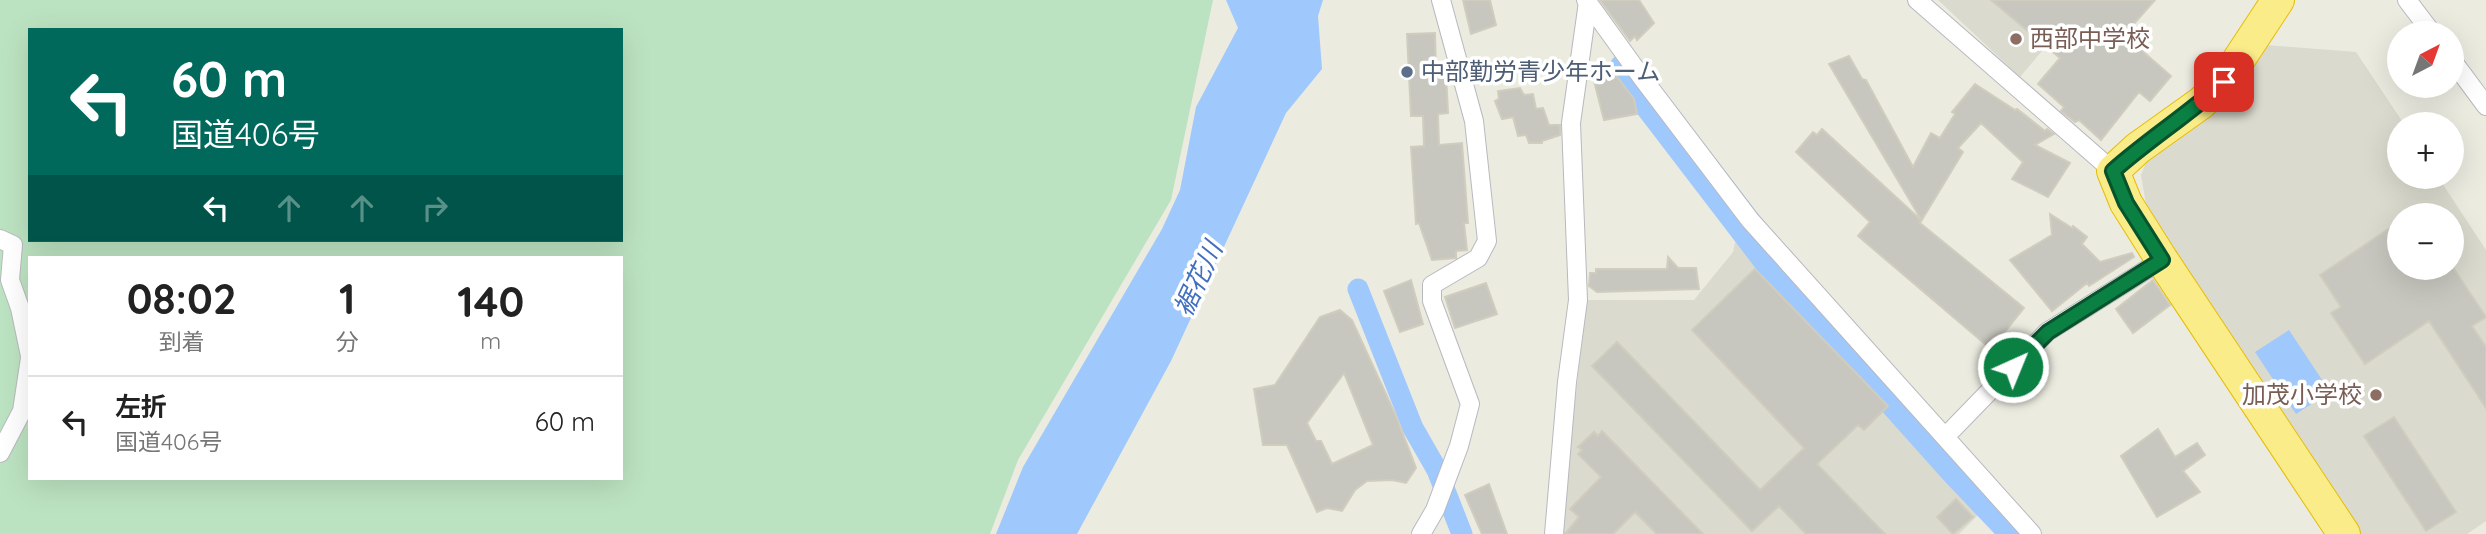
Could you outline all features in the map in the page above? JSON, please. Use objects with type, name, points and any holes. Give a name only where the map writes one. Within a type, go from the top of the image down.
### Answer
[{"type":"highway","points":[[2278,0],[2224,82],[2201,103],[2138,148],[2113,171],[2126,203],[2162,260],[2344,534]]},
{"type":"street","points":[[1421,534],[1435,510],[1471,404],[1432,301],[1432,285],[1478,258],[1487,241],[1474,121],[1441,0]]},
{"type":"street","points":[[1917,0],[2113,171]]},
{"type":"street","points":[[2407,0],[2423,21]]},
{"type":"street","points":[[1587,1],[1751,220],[2032,534]]},
{"type":"street","points":[[1554,534],[1567,382],[1578,300],[1571,123],[1587,1]]},
{"type":"street","points":[[2464,76],[2486,106]]},
{"type":"street","points":[[0,239],[13,245],[10,280],[20,308],[28,347]]},
{"type":"street","points":[[1945,437],[2048,332],[2162,260]]},
{"type":"street","points":[[0,453],[22,411],[28,370]]},
{"type":"shaded area","name":"西部中学校","points":[[1938,0],[2085,0],[2020,77]]},
{"type":"shaded area","name":"加茂小学校","points":[[2266,45],[2356,52],[2396,112],[2387,112],[2387,189],[2446,189],[2455,203],[2387,203],[2387,280],[2464,280],[2464,217],[2486,250],[2486,521],[2467,534],[2355,534],[2146,204],[2141,175],[2147,160],[2218,111]]},
{"type":"shaded area","points":[[1738,229],[1745,240],[1987,506],[1959,534],[1559,534],[1585,300],[1694,300],[1733,252]]},
{"type":"green space","points":[[0,0],[1213,0],[1171,200],[1018,460],[990,534],[0,534]]},
{"type":"water","name":"裾花川","points":[[1226,0],[1323,0],[1318,16],[1322,69],[1286,113],[1171,361],[1077,534],[996,534],[1023,467],[1162,229],[1180,190],[1196,107],[1238,28]]},
{"type":"water","points":[[2289,330],[2330,392],[2296,414],[2255,352]]},
{"type":"building","points":[[1463,0],[1490,0],[1496,25],[1471,34]]},
{"type":"building","points":[[1600,0],[1639,0],[1654,23],[1637,40],[1635,36],[1630,41]]},
{"type":"building","points":[[1991,0],[2155,0],[2124,35],[2171,76],[2150,101],[2139,92],[2101,140],[2079,120],[2075,122],[2061,111],[2064,107],[2038,84],[2060,58]]},
{"type":"building","points":[[1435,33],[1436,73],[1446,73],[1448,113],[1438,114],[1439,145],[1462,143],[1468,223],[1464,223],[1467,250],[1456,251],[1456,258],[1432,260],[1419,223],[1416,224],[1411,147],[1424,146],[1423,116],[1411,116],[1407,34]]},
{"type":"building","points":[[1849,56],[1862,79],[1866,80],[1913,167],[1931,133],[1940,138],[1955,114],[1952,112],[1975,84],[2017,109],[2045,131],[2047,129],[2054,134],[2035,145],[2070,163],[2048,197],[2012,179],[2023,162],[1981,123],[1958,148],[1963,152],[1922,220],[1829,64]]},
{"type":"building","points":[[1609,66],[1634,99],[1637,114],[1604,120],[1592,73]]},
{"type":"building","points":[[1520,88],[1524,95],[1533,94],[1536,109],[1543,108],[1549,125],[1560,125],[1560,135],[1542,143],[1529,143],[1526,135],[1518,136],[1513,117],[1502,119],[1495,101],[1499,99],[1498,91]]},
{"type":"building","points":[[1822,129],[1921,221],[1920,223],[2024,308],[1991,349],[1858,236],[1870,222],[1796,152],[1813,132],[1817,135]]},
{"type":"building","points":[[2050,214],[2087,237],[2082,244],[2100,262],[2132,253],[2134,257],[2089,286],[2087,283],[2052,311],[2010,260],[2052,235]]},
{"type":"building","points":[[2387,230],[2387,280],[2461,280],[2486,317],[2472,326],[2486,347],[2486,408],[2429,321],[2365,364],[2331,313],[2341,307],[2320,275]]},
{"type":"building","points":[[1668,257],[1678,268],[1696,268],[1699,289],[1597,292],[1589,286],[1590,273],[1596,273],[1596,269],[1667,269]]},
{"type":"building","points":[[1755,269],[1888,406],[1864,430],[1858,425],[1817,464],[1885,534],[1806,534],[1779,506],[1752,531],[1592,366],[1617,342],[1760,490],[1804,448],[1692,330]]},
{"type":"building","points":[[1411,280],[1423,324],[1400,332],[1384,291]]},
{"type":"building","points":[[2153,280],[2170,305],[2133,333],[2116,309]]},
{"type":"building","points":[[1486,283],[1497,314],[1455,328],[1445,297]]},
{"type":"building","points":[[1340,310],[1352,320],[1396,416],[1416,468],[1406,483],[1392,480],[1367,481],[1355,490],[1342,511],[1327,508],[1317,512],[1287,445],[1263,445],[1254,389],[1275,385],[1320,317]],"holes":[[[1344,373],[1373,445],[1332,464],[1321,441],[1316,441],[1307,423]]]},
{"type":"building","points":[[2394,417],[2456,512],[2426,531],[2364,436]]},
{"type":"building","points":[[2158,429],[2175,457],[2197,443],[2205,455],[2183,471],[2200,492],[2157,517],[2121,456]]},
{"type":"building","points":[[1602,431],[1703,534],[1657,534],[1635,512],[1613,534],[1565,534],[1579,517],[1570,509],[1601,477],[1578,454],[1582,450],[1578,447],[1594,432],[1598,436]]},
{"type":"building","points":[[1489,484],[1507,534],[1482,534],[1465,495]]},
{"type":"building","points":[[1956,499],[1973,517],[1953,534],[1937,517]]},
{"type":"waterway","points":[[1626,70],[1779,270],[2019,534]]},
{"type":"waterway","points":[[1358,289],[1413,428],[1437,470],[1462,534]]},
{"type":"place","name":"西部中学校","points":[[2016,39]]},
{"type":"place","name":"中部勤労青少年ホーム","points":[[1407,72]]},
{"type":"place","name":"加茂小学校","points":[[2376,395]]},
{"type":"route","points":[[2013,367],[2048,332],[2162,260],[2126,203],[2113,171],[2138,148],[2201,103],[2224,82]]}]
